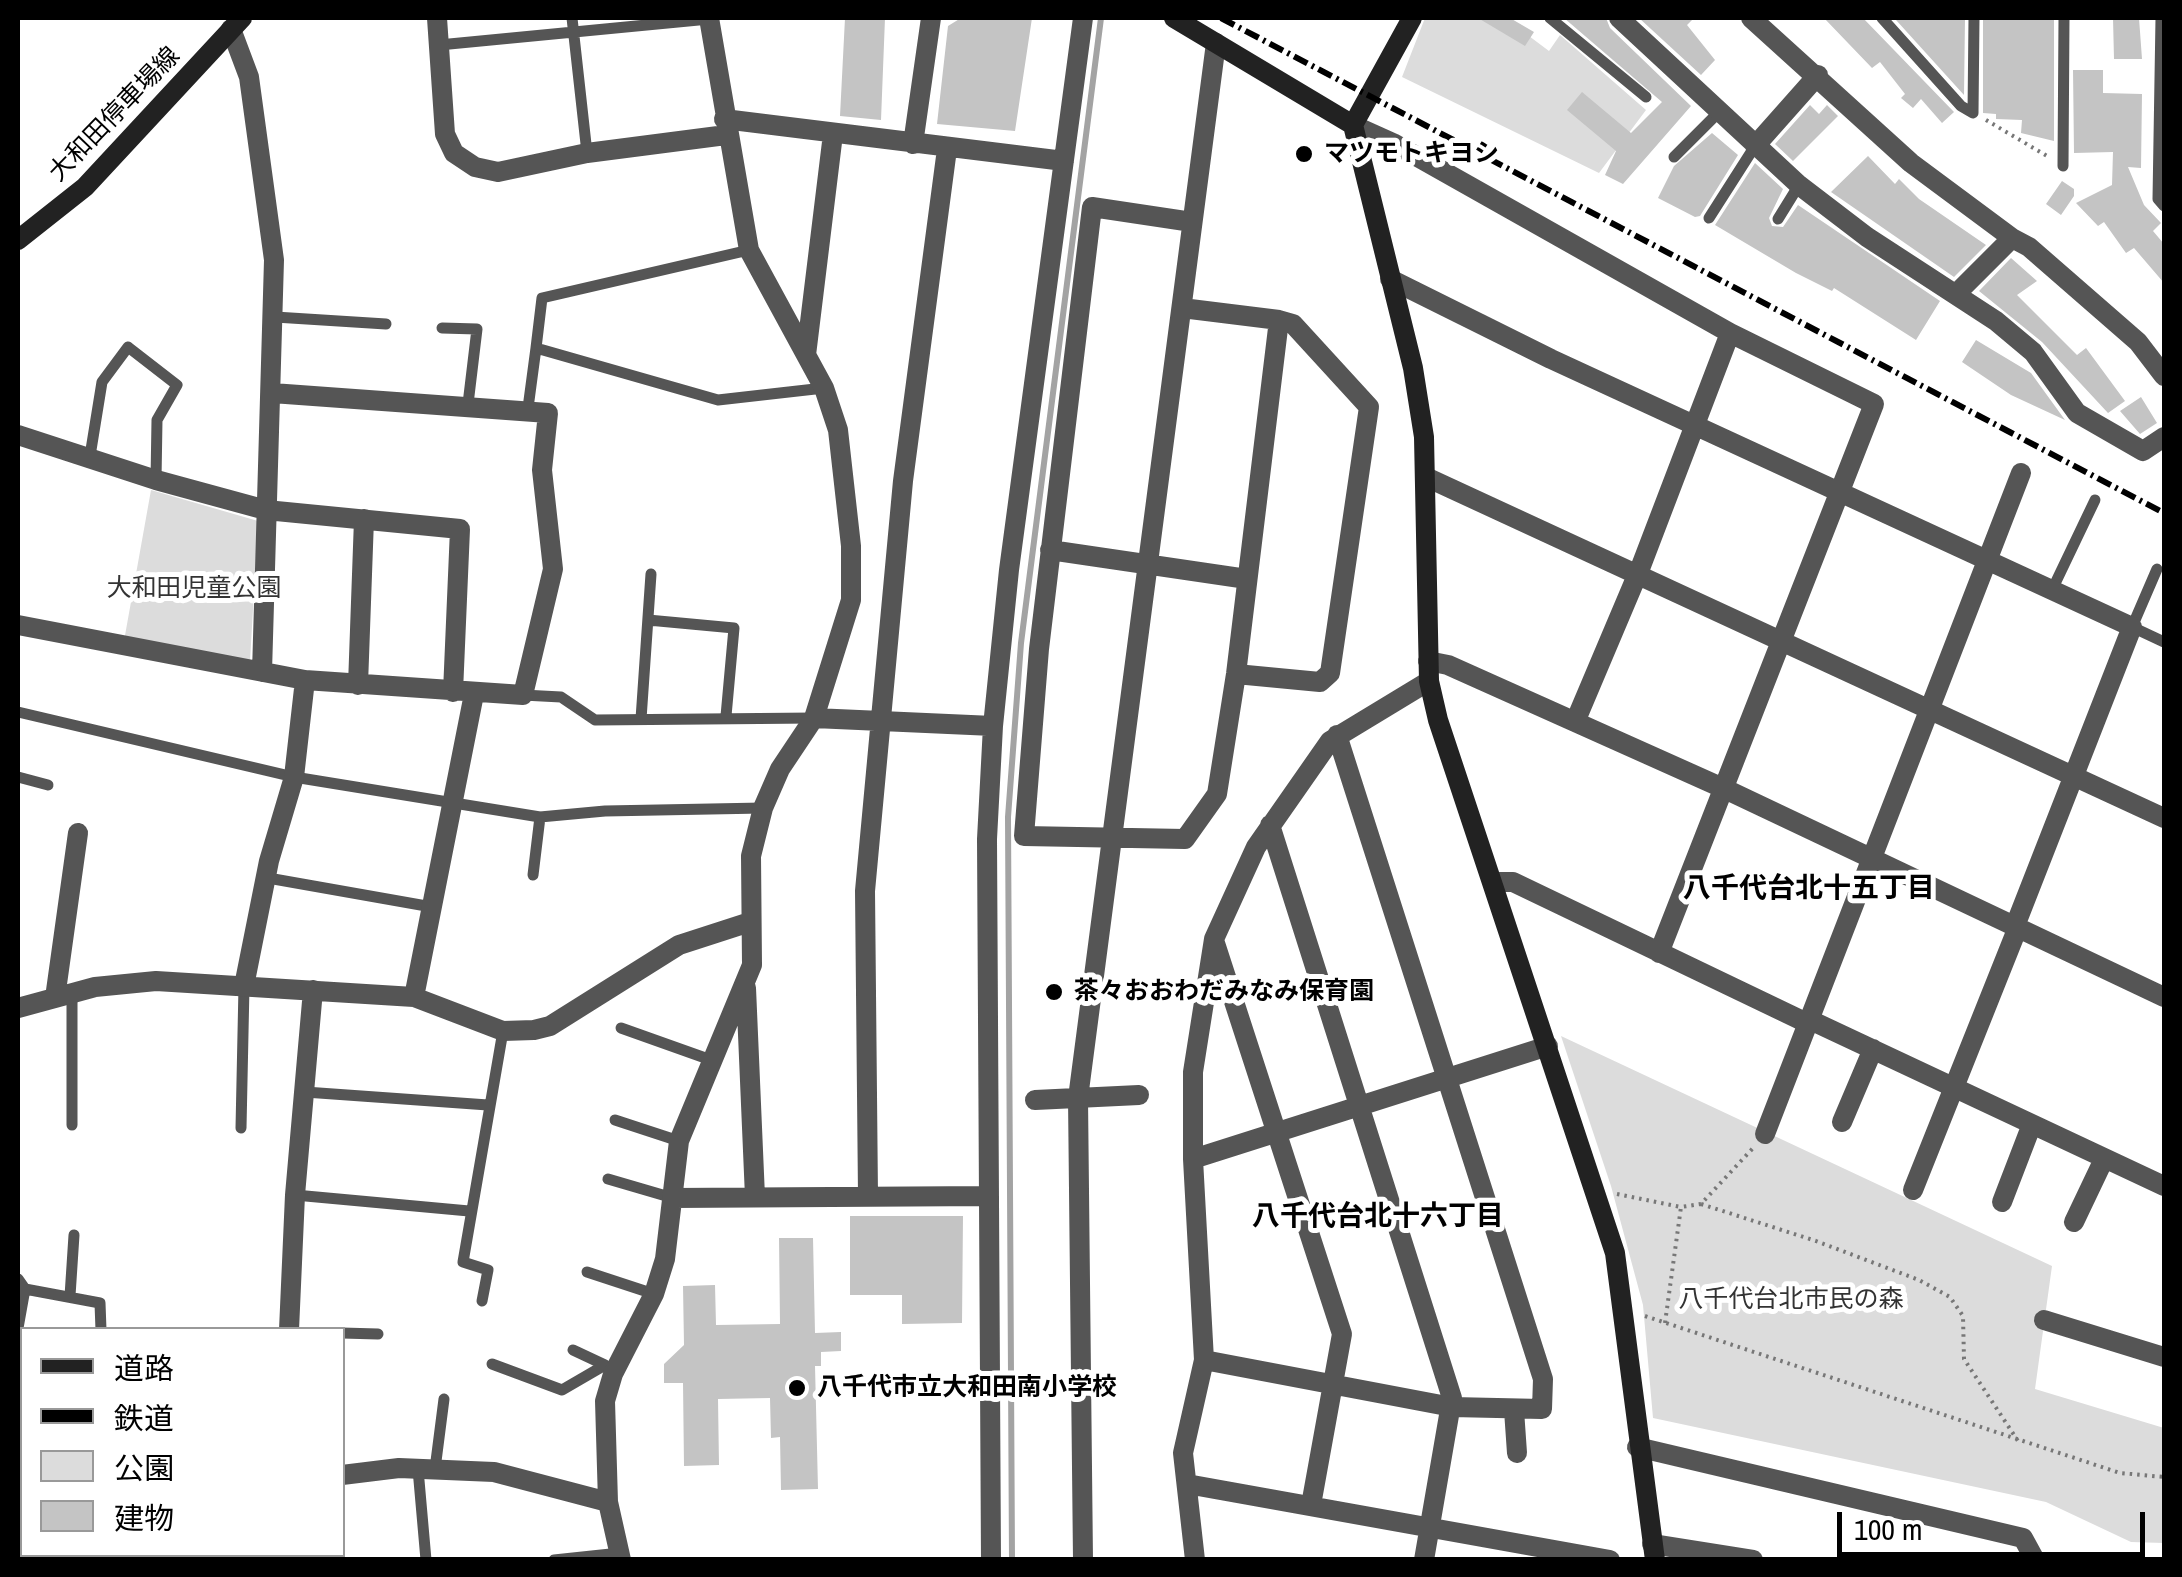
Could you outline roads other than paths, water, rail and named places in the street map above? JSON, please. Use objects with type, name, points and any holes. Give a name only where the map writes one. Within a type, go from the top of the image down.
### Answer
[{"type":"street","points":[[437,18],[445,134],[454,154],[476,168],[498,172],[725,127],[834,134],[1064,161]]},
{"type":"street","points":[[620,1556],[608,1502],[605,1401],[610,1367],[654,1294],[665,1259],[679,1141],[752,965],[751,856],[763,808],[780,769],[814,718],[851,600],[851,546],[838,430],[824,388],[750,250],[725,127],[709,18]]},
{"type":"street","points":[[913,144],[931,18]]},
{"type":"street","points":[[992,1560],[987,838],[992,726],[1084,18]]},
{"type":"street","points":[[1174,18],[1352,125],[1393,143],[1730,333],[1874,404],[1659,953]]},
{"type":"street","points":[[1412,18],[1352,125],[1414,368],[1426,477],[1428,671],[1615,1253],[1653,1552],[1753,1560]]},
{"type":"street","points":[[1619,18],[1799,186],[2033,352],[2078,413],[2142,451],[2164,438]]},
{"type":"street","points":[[1751,18],[1911,163],[2029,247],[2138,342],[2164,376]]},
{"type":"street","points":[[236,23],[249,77],[274,260],[276,317],[262,672]]},
{"type":"street","name":"大和田停車場線","points":[[18,240],[85,187],[236,23]]},
{"type":"street","points":[[1083,1560],[1078,1098],[1216,43]]},
{"type":"street","points":[[1755,146],[1818,75]]},
{"type":"street","points":[[806,355],[834,134]]},
{"type":"street","points":[[868,1196],[865,892],[903,481],[947,149]]},
{"type":"street","points":[[1192,222],[1092,207],[1050,550],[1024,836],[1185,838],[1217,794],[1236,674],[1280,320]]},
{"type":"street","points":[[1956,294],[2012,238]]},
{"type":"street","points":[[1390,279],[2132,628],[1913,1190]]},
{"type":"street","points":[[1182,308],[1293,324],[1368,408],[1330,673],[1320,682],[1236,674]]},
{"type":"street","points":[[1574,722],[1638,574],[1730,333]]},
{"type":"street","points":[[18,625],[305,680],[523,695],[553,569],[542,470],[548,412],[272,393]]},
{"type":"street","points":[[18,435],[156,480],[266,510],[460,529],[463,693],[452,805],[414,997]]},
{"type":"street","points":[[1766,1134],[2021,473]]},
{"type":"street","points":[[1426,477],[2164,818]]},
{"type":"street","points":[[358,685],[364,519]]},
{"type":"street","points":[[1050,550],[1247,579]]},
{"type":"street","points":[[1195,1560],[1182,1453],[1204,1360],[1193,1160],[1193,1072],[1214,939],[1239,880],[1270,825],[1337,735],[1428,671],[1448,666],[1724,789],[2164,997]]},
{"type":"street","points":[[244,986],[269,861],[294,776],[305,680]]},
{"type":"street","points":[[814,718],[883,718],[992,726]]},
{"type":"street","points":[[1204,1360],[1452,1407],[1542,1408],[1544,1378],[1337,735]]},
{"type":"street","points":[[1270,825],[1362,1105],[1452,1407],[1424,1560]]},
{"type":"street","points":[[64,995],[78,834]]},
{"type":"street","points":[[1494,882],[1513,882],[2164,1186]]},
{"type":"street","points":[[18,1008],[128,982],[414,997],[503,1030],[550,1026],[679,944],[750,922]]},
{"type":"street","points":[[1214,939],[1342,1334],[1312,1504]]},
{"type":"street","points":[[746,981],[755,1198]]},
{"type":"street","points":[[289,1327],[295,1196],[313,990]]},
{"type":"street","points":[[1193,1160],[1548,1046]]},
{"type":"street","points":[[1842,1122],[1873,1049]]},
{"type":"street","points":[[1035,1100],[1139,1096]]},
{"type":"street","points":[[2002,1202],[2032,1124]]},
{"type":"street","points":[[2074,1222],[2104,1159]]},
{"type":"street","points":[[673,1198],[988,1196]]},
{"type":"street","points":[[2044,1320],[2164,1357]]},
{"type":"street","points":[[1514,1410],[1517,1453]]},
{"type":"street","points":[[1637,1447],[2023,1538],[2036,1560]]},
{"type":"street","points":[[345,1475],[426,1469],[494,1472],[608,1502]]},
{"type":"street","points":[[1187,1484],[1312,1504],[1558,1555],[1610,1560]]},
{"type":"lane","points":[[439,45],[572,24],[709,18]]},
{"type":"lane","points":[[1550,18],[1646,97]]},
{"type":"lane","points":[[1882,18],[1961,106],[1973,113],[1974,18]]},
{"type":"lane","points":[[2063,163],[2064,18]]},
{"type":"lane","points":[[2161,18],[2158,199],[2164,206]]},
{"type":"lane","points":[[572,24],[587,153]]},
{"type":"lane","points":[[1674,157],[1718,114]]},
{"type":"lane","points":[[1709,218],[1755,146]]},
{"type":"lane","points":[[1778,219],[1799,186]]},
{"type":"lane","points":[[528,408],[542,298],[750,250]]},
{"type":"lane","points":[[276,317],[386,324]]},
{"type":"lane","points":[[442,328],[477,330],[468,404]]},
{"type":"lane","points":[[90,456],[102,382],[128,346],[177,385],[157,420],[156,480]]},
{"type":"lane","points":[[536,348],[718,400],[824,388]]},
{"type":"lane","points":[[2052,590],[2095,500]]},
{"type":"lane","points":[[2157,569],[2132,628],[2164,642]]},
{"type":"lane","points":[[641,719],[651,574]]},
{"type":"lane","points":[[648,620],[734,628],[726,716]]},
{"type":"lane","points":[[523,695],[560,697],[595,720],[814,718]]},
{"type":"lane","points":[[18,712],[294,776],[540,817],[605,811],[763,808]]},
{"type":"lane","points":[[18,777],[48,786]]},
{"type":"lane","points":[[533,875],[540,817]]},
{"type":"lane","points":[[268,878],[432,907]]},
{"type":"lane","points":[[241,1128],[244,986]]},
{"type":"lane","points":[[64,995],[72,1125]]},
{"type":"lane","points":[[622,1028],[711,1060]]},
{"type":"lane","points":[[482,1301],[488,1270],[463,1262],[503,1030]]},
{"type":"lane","points":[[304,1092],[488,1105]]},
{"type":"lane","points":[[615,1120],[679,1141]]},
{"type":"lane","points":[[608,1179],[673,1198]]},
{"type":"lane","points":[[295,1196],[469,1212]]},
{"type":"lane","points":[[70,1296],[74,1234]]},
{"type":"lane","points":[[587,1272],[654,1294]]},
{"type":"lane","points":[[20,1352],[21,1284],[100,1303],[101,1327]]},
{"type":"lane","points":[[345,1333],[378,1334]]},
{"type":"lane","points":[[573,1350],[610,1367]]},
{"type":"lane","points":[[492,1364],[562,1390],[610,1367]]},
{"type":"lane","points":[[426,1560],[426,1469],[444,1399]]},
{"type":"lane","points":[[554,1560],[620,1556]]},
{"type":"waterway","points":[[1012,1560],[1008,817],[1021,643],[1101,18]]},
{"type":"railway","points":[[1221,18],[2164,513]]},
{"type":"place","name":"マツモトキヨシ","points":[[1304,154]]},
{"type":"place","name":"茶々おおわだみなみ保育園","points":[[1054,992]]},
{"type":"place","name":"八千代市立大和田南小学校","points":[[797,1388]]},
{"type":"district","name":"八千代台北十五丁目","points":[[1809,889]]},
{"type":"district","name":"八千代台北十六丁目","points":[[1378,1217]]},
{"type":"park label","name":"大和田児童公園","points":[[194,589]]},
{"type":"park label","name":"八千代台北市民の森","points":[[1791,1300]]}]
